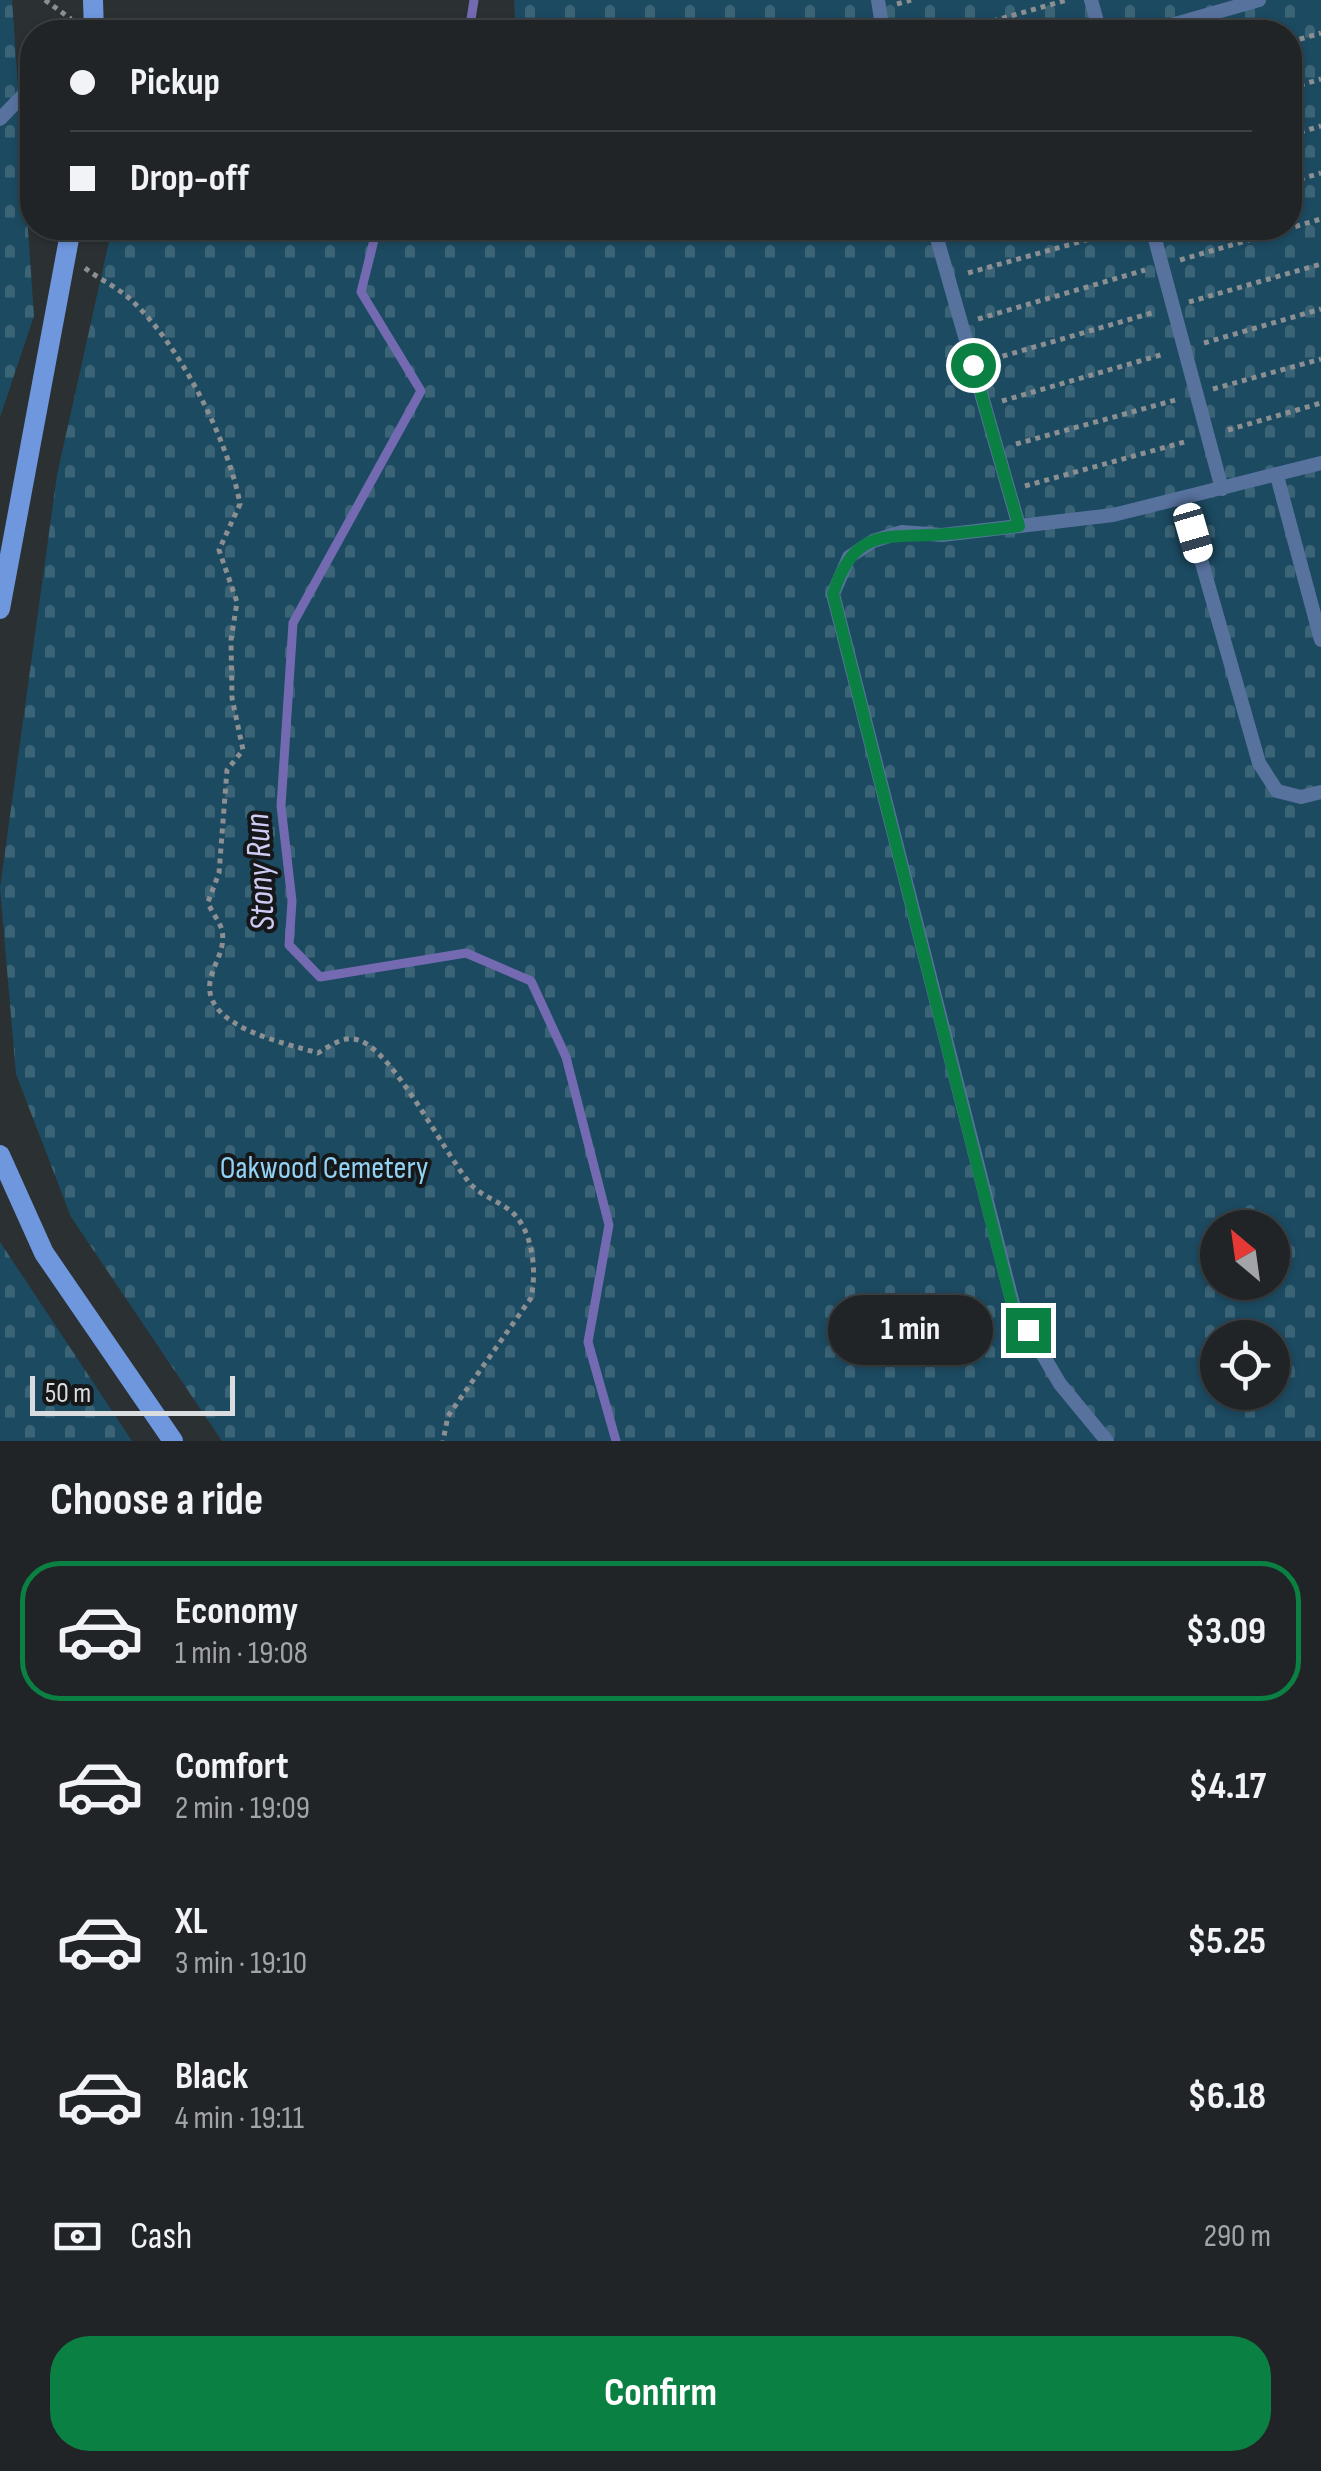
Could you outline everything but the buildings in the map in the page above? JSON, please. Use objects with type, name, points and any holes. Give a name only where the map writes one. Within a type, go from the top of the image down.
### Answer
[{"type":"street","points":[[0,609],[69,240]]},
{"type":"street","points":[[0,1154],[44,1253],[173,1441]]},
{"type":"lane","points":[[1189,20],[1258,0]]},
{"type":"lane","points":[[0,119],[20,98]]},
{"type":"lane","points":[[937,240],[1019,526]]},
{"type":"lane","points":[[1155,240],[1222,489]]},
{"type":"lane","points":[[1107,1441],[1060,1384],[1012,1304],[833,594],[849,557],[873,540],[902,532],[942,535],[1113,516],[1321,464]]},
{"type":"lane","points":[[1277,476],[1321,640]]},
{"type":"lane","points":[[1184,500],[1258,764],[1278,791],[1300,797],[1321,792]]},
{"type":"path","points":[[996,20],[1067,0]]},
{"type":"path","points":[[948,279],[1086,240]]},
{"type":"path","points":[[66,253],[130,299],[162,335],[214,429],[236,482],[240,504],[219,550],[237,602],[232,640],[232,698],[243,750],[227,770],[219,874],[208,902],[222,928],[222,954],[209,986],[212,1002],[234,1025],[318,1052],[336,1042],[356,1038],[369,1045],[419,1107],[471,1186],[514,1212],[527,1234],[534,1282],[531,1298],[448,1416],[442,1441]]},
{"type":"path","points":[[973,365],[1321,264]]},
{"type":"path","points":[[985,406],[1321,309]]},
{"type":"path","points":[[998,450],[1321,359]]},
{"type":"path","points":[[1009,490],[1321,404]]},
{"type":"green space","points":[[0,0],[12,0],[20,115],[20,240],[29,240],[34,316],[0,417]]},
{"type":"green space","name":"Oakwood Cemetery","points":[[514,0],[1321,0],[1321,1441],[222,1441],[71,1217],[16,1074],[0,888],[57,475],[109,240],[1302,240],[1302,20],[515,20]]},
{"type":"green space","points":[[0,1242],[132,1441],[0,1441]]},
{"type":"waterway","name":"Stony Run","points":[[471,20],[474,0]]},
{"type":"waterway","name":"Stony Run","points":[[374,240],[361,292],[421,391],[293,623],[281,806],[292,901],[289,945],[320,977],[466,953],[531,981],[566,1057],[609,1225],[588,1342],[616,1441]]},
{"type":"route","points":[[973,365],[1019,526],[942,535],[902,532],[873,540],[849,557],[833,594],[1012,1304],[1028,1330]]}]
